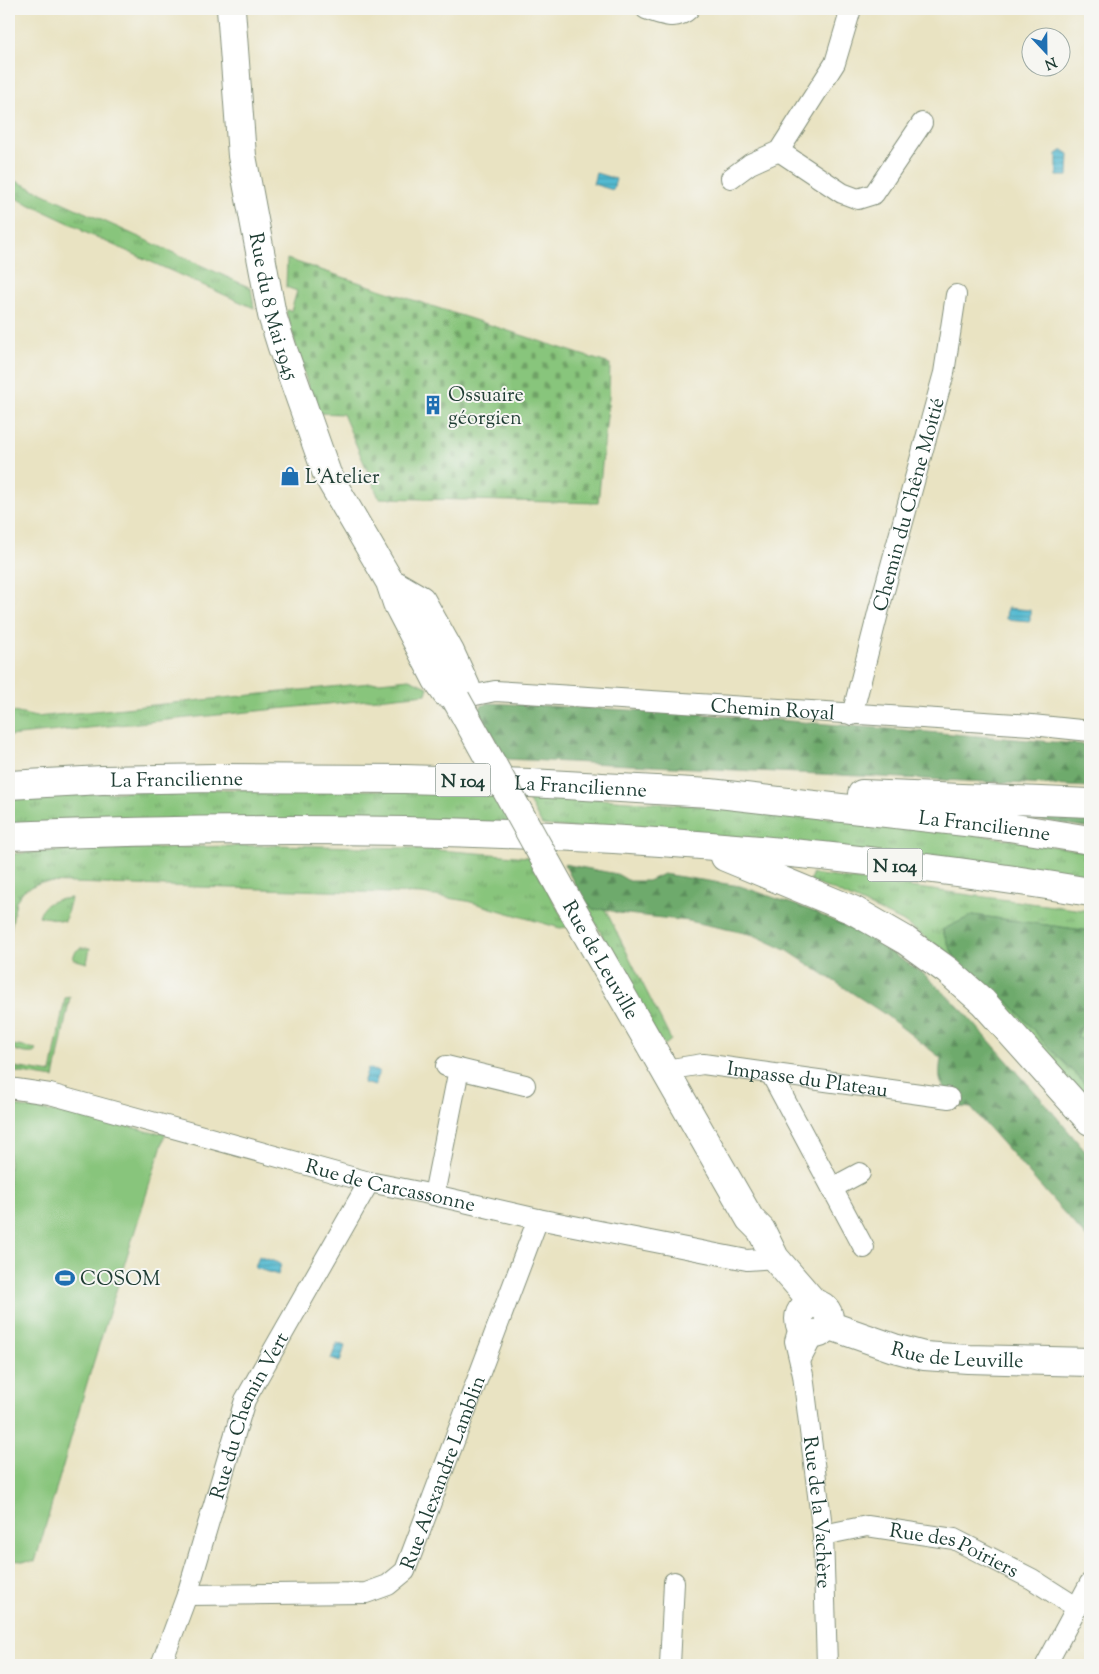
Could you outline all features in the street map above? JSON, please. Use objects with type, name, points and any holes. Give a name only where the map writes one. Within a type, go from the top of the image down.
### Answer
[{"type":"main road","name":"Rue du 8 Mai 1945","points":[[232,9],[242,156],[272,315],[327,474],[390,582],[397,603],[437,680],[446,693],[456,699]]},
{"type":"main road","name":"Rue de Leuville","points":[[456,699],[569,903],[750,1219],[750,1236],[768,1258],[795,1312],[811,1320],[924,1356],[968,1360],[1090,1362]]},
{"type":"main road","name":"La Francilienne","points":[[9,785],[102,780],[206,778],[386,778],[530,783],[710,793],[1009,827],[1090,840]]},
{"type":"main road","points":[[710,793],[751,790],[1090,803]]},
{"type":"main road","name":"N 104","points":[[9,836],[211,830],[400,830],[558,836],[698,846],[890,864],[1090,892]]},
{"type":"main road","points":[[698,846],[853,910],[905,940],[948,971],[983,1002],[1090,1120]]},
{"type":"street","points":[[646,9],[662,15],[676,16],[689,9]]},
{"type":"street","points":[[731,178],[750,164],[779,151],[835,63],[851,9]]},
{"type":"street","points":[[779,151],[842,193],[858,199],[874,194],[922,124]]},
{"type":"street","name":"Chemin du Chêne Moitié","points":[[852,715],[879,609],[944,374],[956,295]]},
{"type":"street","name":"Chemin Royal","points":[[456,699],[495,690],[1090,731]]},
{"type":"street","name":"Impasse du Plateau","points":[[665,1070],[703,1064],[950,1098]]},
{"type":"street","points":[[434,1194],[452,1068],[525,1085]]},
{"type":"street","points":[[771,1074],[864,1248]]},
{"type":"street","name":"Rue de Carcassonne","points":[[9,1088],[50,1094],[369,1182],[434,1194],[538,1219],[748,1260],[768,1258]]},
{"type":"street","points":[[832,1188],[860,1173]]},
{"type":"street","name":"Rue du Chemin Vert","points":[[162,1665],[187,1595],[245,1400],[369,1182]]},
{"type":"street","name":"Rue Alexandre Lamblin","points":[[187,1595],[366,1593],[388,1585],[405,1571],[538,1219]]},
{"type":"street","name":"Rue de la Vachère","points":[[811,1320],[795,1341],[800,1361],[823,1535],[827,1665]]},
{"type":"street","name":"Rue des Poiriers","points":[[823,1535],[867,1526],[954,1539],[1032,1579],[1076,1607]]},
{"type":"street","points":[[670,1665],[674,1582]]},
{"type":"street","points":[[1046,1665],[1090,1583]]},
{"type":"green space","points":[[9,178],[251,288],[254,308],[82,231],[82,229],[9,195]]},
{"type":"green space","points":[[287,259],[610,364],[609,397],[598,503],[379,498],[343,414],[316,413],[286,312],[287,310],[291,311],[297,291],[286,287]]},
{"type":"green space","points":[[409,679],[428,687],[426,694],[9,736],[9,711],[36,717]]},
{"type":"green space","points":[[488,703],[689,713],[1090,745],[1090,787],[506,759],[479,712],[481,706]]},
{"type":"green space","points":[[188,789],[493,791],[511,823],[9,824],[9,797]]},
{"type":"green space","points":[[525,794],[703,806],[928,827],[1090,852],[1090,880],[542,825]]},
{"type":"green space","points":[[1005,814],[1090,815],[1090,828]]},
{"type":"green space","points":[[272,845],[411,848],[529,857],[568,927],[560,928],[467,901],[422,894],[41,882],[24,890],[16,901],[9,940],[9,854],[74,850]]},
{"type":"green space","points":[[564,864],[617,874],[629,881],[648,881],[663,874],[740,886],[810,910],[862,934],[923,973],[962,1010],[1090,1157],[1090,1242],[971,1108],[961,1107],[961,1096],[944,1087],[940,1078],[941,1058],[883,1013],[788,951],[754,935],[689,921],[618,913],[605,909],[593,910],[579,892]]},
{"type":"green space","points":[[812,874],[1090,911],[1090,931],[973,915],[942,930],[955,958],[902,921],[833,890],[810,882]]},
{"type":"green space","points":[[579,892],[593,910],[605,909],[671,1040],[665,1045],[656,1036]]},
{"type":"green space","points":[[71,898],[65,921],[39,916],[47,904],[56,900]]},
{"type":"green space","points":[[973,915],[1090,931],[1090,1005],[1077,1038],[1090,1040],[1090,1089],[1044,1042],[1009,1002],[990,996],[955,958],[942,930]]},
{"type":"green space","points":[[80,948],[90,948],[87,963],[73,959],[75,952]]},
{"type":"green space","points":[[990,996],[1009,1002],[1044,1042],[1090,1089],[1090,1110]]},
{"type":"green space","points":[[70,997],[54,1078],[9,1071],[9,1066],[51,1073],[65,998]]},
{"type":"green space","points":[[1090,1005],[1090,1040],[1077,1038]]},
{"type":"green space","points":[[12,1045],[37,1049],[33,1053],[24,1053],[12,1048]]},
{"type":"green space","name":"COSOM","points":[[9,1105],[109,1121],[154,1133],[166,1132],[87,1383],[35,1562],[9,1560]]},
{"type":"water","points":[[1063,150],[1069,154],[1068,176],[1057,176],[1057,154]]},
{"type":"water","points":[[596,173],[616,179],[613,190],[593,184]]},
{"type":"water","points":[[1007,608],[1030,610],[1030,621],[1006,619]]},
{"type":"water","points":[[368,1068],[379,1072],[375,1086],[363,1083]]},
{"type":"water","points":[[259,1256],[281,1264],[278,1275],[255,1268]]},
{"type":"water","points":[[337,1343],[345,1346],[340,1362],[331,1359]]},
{"type":"place","name":"Ossuaire géorgien","points":[[433,405]]},
{"type":"place","name":"L’Atelier","points":[[290,476]]},
{"type":"place","name":"COSOM","points":[[65,1278]]}]
